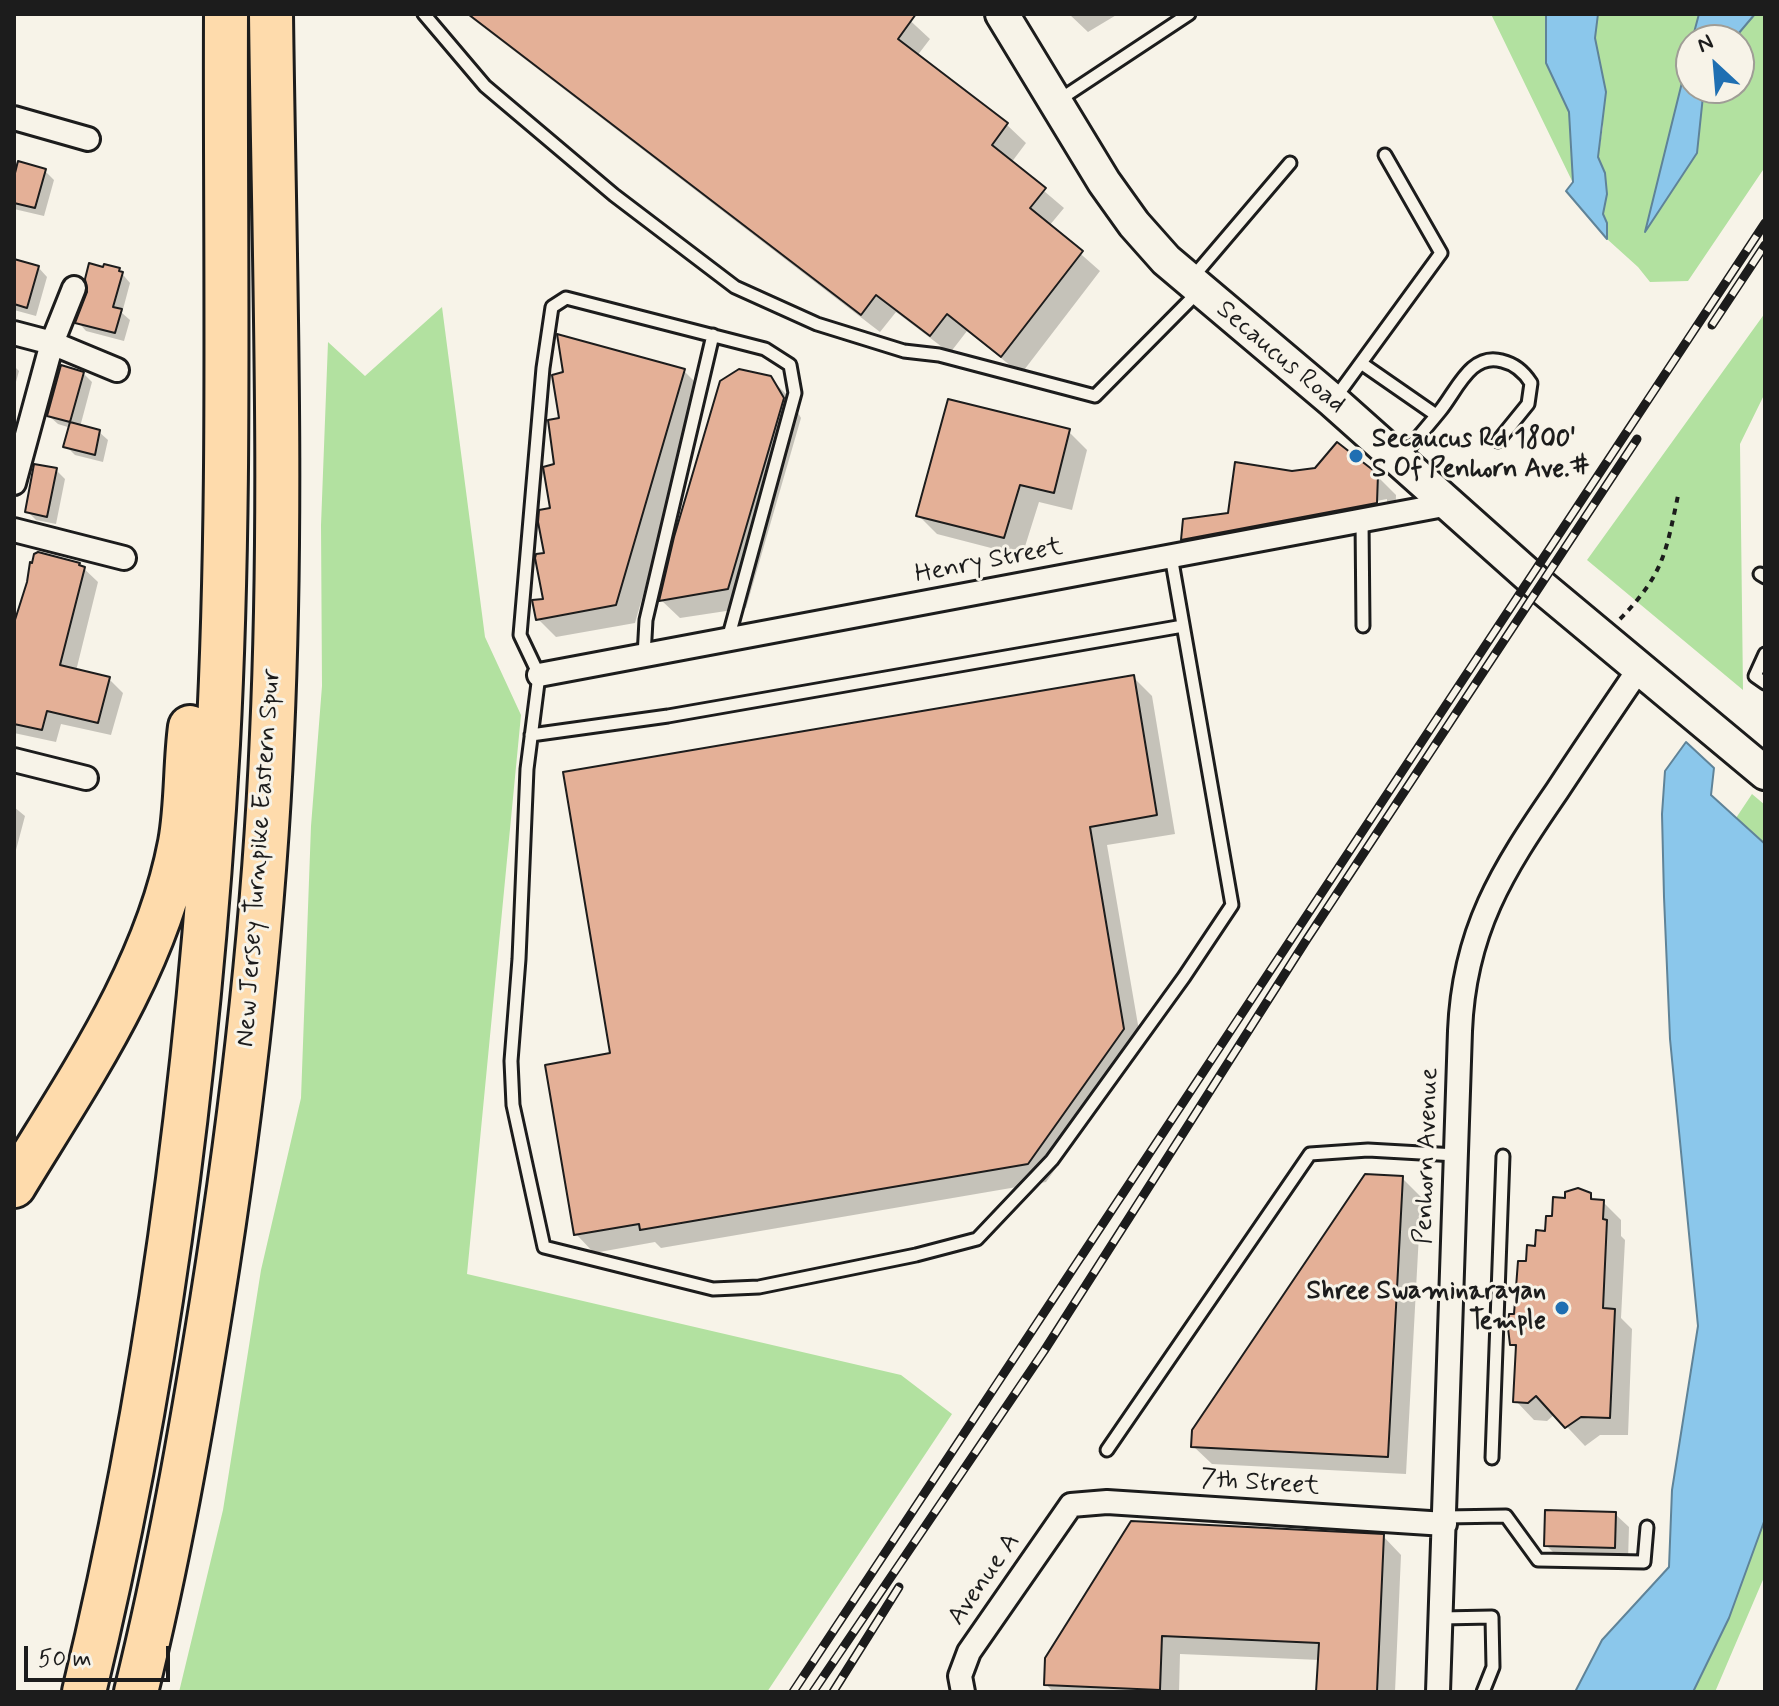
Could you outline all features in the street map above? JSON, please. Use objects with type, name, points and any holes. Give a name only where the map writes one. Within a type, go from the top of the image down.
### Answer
[{"type":"highway","name":"New Jersey Turnpike Eastern Spur","points":[[84,1692],[118,1543],[151,1368],[191,1055],[209,878],[217,757],[225,472],[226,14]]},
{"type":"highway","name":"New Jersey Turnpike Eastern Spur","points":[[136,1692],[173,1524],[236,1140],[257,948],[269,799],[275,672],[271,14]]},
{"type":"highway","points":[[274,218],[294,72],[296,14]]},
{"type":"highway","points":[[14,1186],[89,1063],[127,992],[153,935],[167,891],[183,826],[190,734],[225,472]]},
{"type":"main road","name":"Secaucus Road","points":[[1006,16],[1104,182],[1134,224],[1166,260],[1272,357],[1333,401],[1602,638],[1765,773]]},
{"type":"street","points":[[14,118],[88,139]]},
{"type":"street","points":[[14,483],[52,343],[74,288]]},
{"type":"street","points":[[14,333],[52,343],[117,370]]},
{"type":"street","name":"Henry Street","points":[[539,675],[1449,504]]},
{"type":"street","points":[[14,530],[124,558]]},
{"type":"street","name":"Penhorn Avenue","points":[[1438,1692],[1461,1006],[1468,966],[1482,918],[1511,859],[1639,669]]},
{"type":"street","points":[[14,760],[86,778]]},
{"type":"street","name":"7th Street","points":[[1071,1505],[1107,1502],[1445,1521]]},
{"type":"street","name":"Avenue A","points":[[963,1692],[960,1676],[969,1652],[1071,1505]]},
{"type":"lane","points":[[424,14],[485,86],[614,195],[735,287],[817,324],[904,351],[939,355],[1095,396],[1194,286],[1290,163]]},
{"type":"lane","points":[[1056,102],[1189,14]]},
{"type":"lane","points":[[1333,401],[1441,253],[1385,155]]},
{"type":"lane","points":[[728,640],[795,393],[790,365],[765,349],[566,298],[552,307],[543,368],[520,635],[539,675],[527,769],[519,959],[511,1061],[513,1105],[544,1247],[713,1289],[759,1287],[916,1255],[977,1239],[1052,1160],[1232,905],[1171,556]]},
{"type":"lane","points":[[644,656],[651,598],[713,335]]},
{"type":"lane","points":[[1399,460],[1474,364],[1488,357],[1507,362],[1524,372],[1531,383],[1528,404],[1498,441]]},
{"type":"lane","points":[[1361,363],[1436,415]]},
{"type":"lane","points":[[1362,520],[1363,626]]},
{"type":"lane","points":[[531,735],[684,713],[1183,626]]},
{"type":"lane","points":[[1765,654],[1755,676],[1765,683]]},
{"type":"lane","points":[[1107,1450],[1310,1154],[1368,1150],[1456,1155]]},
{"type":"lane","points":[[1492,1458],[1503,1156]]},
{"type":"lane","points":[[1445,1521],[1506,1516],[1538,1560],[1644,1562],[1647,1527]]},
{"type":"lane","points":[[1441,1618],[1492,1617],[1493,1667],[1483,1692]]},
{"type":"path","points":[[1602,638],[1645,594],[1664,562],[1679,491]]},
{"type":"green space","points":[[1491,14],[1546,14],[1546,63],[1569,112],[1573,183]]},
{"type":"green space","points":[[1598,14],[1699,14],[1697,24],[1675,24],[1677,104],[1646,230],[1697,153],[1702,104],[1755,104],[1755,24],[1747,24],[1755,14],[1765,14],[1765,167],[1688,281],[1650,282],[1607,239],[1607,223],[1603,214],[1607,194],[1605,173],[1598,157],[1603,126],[1595,38]]},
{"type":"green space","points":[[442,307],[485,637],[521,715],[467,1274],[901,1375],[952,1414],[767,1692],[179,1692],[223,1510],[261,1270],[301,1098],[311,826],[322,686],[321,525],[328,342],[365,376]]},
{"type":"green space","points":[[1765,313],[1765,393],[1740,444],[1743,690],[1587,560]]},
{"type":"green space","points":[[1752,794],[1765,805],[1765,844],[1736,818]]},
{"type":"green space","points":[[1765,1519],[1765,1575],[1715,1692],[1693,1692],[1729,1618]]},
{"type":"water","points":[[1546,14],[1598,14],[1595,38],[1606,92],[1598,157],[1605,173],[1607,194],[1603,214],[1607,223],[1607,239],[1566,191],[1573,182],[1569,112],[1546,63]]},
{"type":"water","points":[[1699,14],[1755,14],[1747,24],[1696,24]]},
{"type":"water","points":[[1677,104],[1702,104],[1697,153],[1645,232]]},
{"type":"water","points":[[1686,742],[1714,768],[1711,795],[1765,844],[1765,1519],[1729,1618],[1693,1692],[1575,1692],[1602,1640],[1669,1567],[1672,1490],[1698,1326],[1670,1039],[1662,814],[1665,771]]},
{"type":"building","points":[[468,14],[916,14],[898,39],[1008,123],[992,145],[1046,188],[1030,208],[1083,251],[1001,357],[947,314],[930,336],[876,295],[861,315]]},
{"type":"building","points":[[18,161],[46,169],[35,208],[14,203],[14,177]]},
{"type":"building","points":[[14,259],[39,266],[27,308],[14,304]]},
{"type":"building","points":[[89,263],[120,268],[119,271],[123,272],[113,307],[122,309],[115,333],[75,323],[87,292],[85,279]]},
{"type":"building","points":[[557,334],[685,369],[616,605],[536,620],[532,600],[543,599],[535,558],[536,554],[544,553],[539,510],[550,508],[543,467],[554,464],[548,420],[559,418],[552,375],[563,372]]},
{"type":"building","points":[[61,365],[84,372],[70,422],[47,416]]},
{"type":"building","points":[[739,369],[771,376],[784,398],[728,589],[659,601],[674,537],[720,381]]},
{"type":"building","points":[[948,399],[1070,429],[1054,493],[1020,485],[1004,538],[916,516]]},
{"type":"building","points":[[70,422],[100,430],[95,455],[63,447]]},
{"type":"building","points":[[1337,442],[1378,474],[1377,503],[1181,540],[1183,519],[1228,513],[1235,462],[1292,471],[1315,468]]},
{"type":"building","points":[[34,464],[57,468],[47,517],[25,512]]},
{"type":"building","points":[[38,552],[85,567],[60,665],[110,677],[98,723],[47,711],[42,730],[14,724],[14,623],[30,562]]},
{"type":"building","points":[[1134,675],[1157,815],[1090,827],[1124,1029],[1028,1164],[640,1230],[639,1224],[574,1235],[545,1065],[610,1053],[563,772]]},
{"type":"building","points":[[1365,1174],[1403,1176],[1388,1457],[1191,1447],[1192,1430]]},
{"type":"building","name":"Shree Swaminarayan Temple","points":[[1578,1188],[1591,1193],[1591,1199],[1604,1200],[1603,1219],[1607,1220],[1603,1308],[1615,1309],[1610,1418],[1581,1417],[1565,1428],[1536,1396],[1528,1403],[1513,1402],[1516,1345],[1510,1345],[1508,1328],[1509,1314],[1514,1314],[1518,1261],[1526,1261],[1527,1245],[1535,1246],[1536,1230],[1545,1231],[1546,1216],[1552,1216],[1553,1197],[1565,1198],[1565,1192]]},
{"type":"building","points":[[1545,1510],[1616,1512],[1615,1548],[1544,1546]]},
{"type":"building","points":[[1131,1521],[1384,1534],[1377,1692],[1316,1692],[1319,1643],[1162,1636],[1160,1690],[1044,1685],[1045,1658]]},
{"type":"railway","points":[[793,1692],[1765,223]]},
{"type":"railway","points":[[1712,325],[1765,245]]},
{"type":"railway","points":[[813,1692],[1044,1351],[1307,939],[1637,439]]},
{"type":"railway","points":[[833,1692],[899,1587]]},
{"type":"place","name":"Secaucus Rd 1800' S Of Penhorn Ave.#","points":[[1356,456]]},
{"type":"place","name":"Shree Swaminarayan Temple","points":[[1562,1308]]}]
